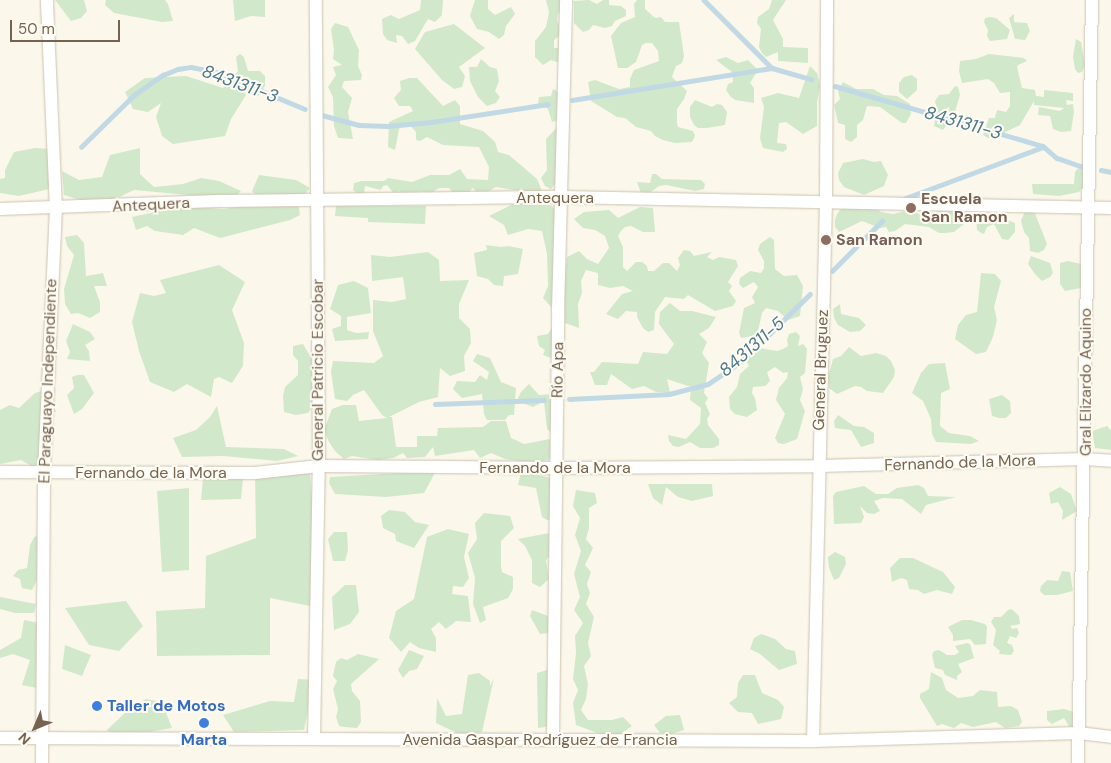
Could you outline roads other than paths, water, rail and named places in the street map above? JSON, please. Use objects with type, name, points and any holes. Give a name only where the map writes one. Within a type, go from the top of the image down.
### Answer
[{"type":"street","name":"El Paraguayo Independiente","points":[[42,763],[44,472],[56,209],[47,0]]},
{"type":"street","name":"General Patricio Escobar","points":[[314,739],[318,466],[316,0]]},
{"type":"street","name":"Río Apa","points":[[553,739],[566,0]]},
{"type":"street","name":"General Bruguez","points":[[813,740],[818,466],[826,203],[827,0]]},
{"type":"street","name":"Gral Elizardo Aquino","points":[[1078,763],[1092,0]]},
{"type":"street","name":"Antequera","points":[[0,209],[56,209],[223,201],[562,197],[1111,208]]},
{"type":"street","name":"Fernando de la Mora","points":[[0,472],[255,473],[318,466],[557,468],[818,466],[1085,459],[1111,461]]},
{"type":"street","name":"Avenida Gaspar Rodríguez de Francia","points":[[0,738],[813,740],[1079,733],[1111,737]]},
{"type":"waterway","points":[[704,0],[772,68]]},
{"type":"waterway","name":"8431311-3","points":[[81,147],[134,95],[163,75],[178,69],[191,67],[216,72],[305,109]]},
{"type":"waterway","name":"8431311-3","points":[[572,100],[772,68],[811,79]]},
{"type":"waterway","name":"8431311-3","points":[[835,86],[1043,146],[1057,158],[1086,168]]},
{"type":"waterway","name":"8431311-3","points":[[318,114],[359,125],[387,126],[431,122],[548,104]]},
{"type":"waterway","name":"8431311-5","points":[[903,199],[1043,147]]},
{"type":"waterway","name":"8431311-3","points":[[1101,170],[1111,172]]},
{"type":"waterway","name":"8431311-5","points":[[832,271],[882,221]]},
{"type":"waterway","name":"8431311-5","points":[[569,399],[669,394],[708,384],[742,361],[810,294]]},
{"type":"waterway","name":"8431311-5","points":[[435,404],[544,400]]},
{"type":"place","name":"Escuela San Ramon","points":[[911,208]]},
{"type":"place","name":"San Ramon","points":[[826,240]]},
{"type":"place","name":"Taller de Motos","points":[[97,706]]},
{"type":"place","name":"Marta","points":[[204,723]]}]
